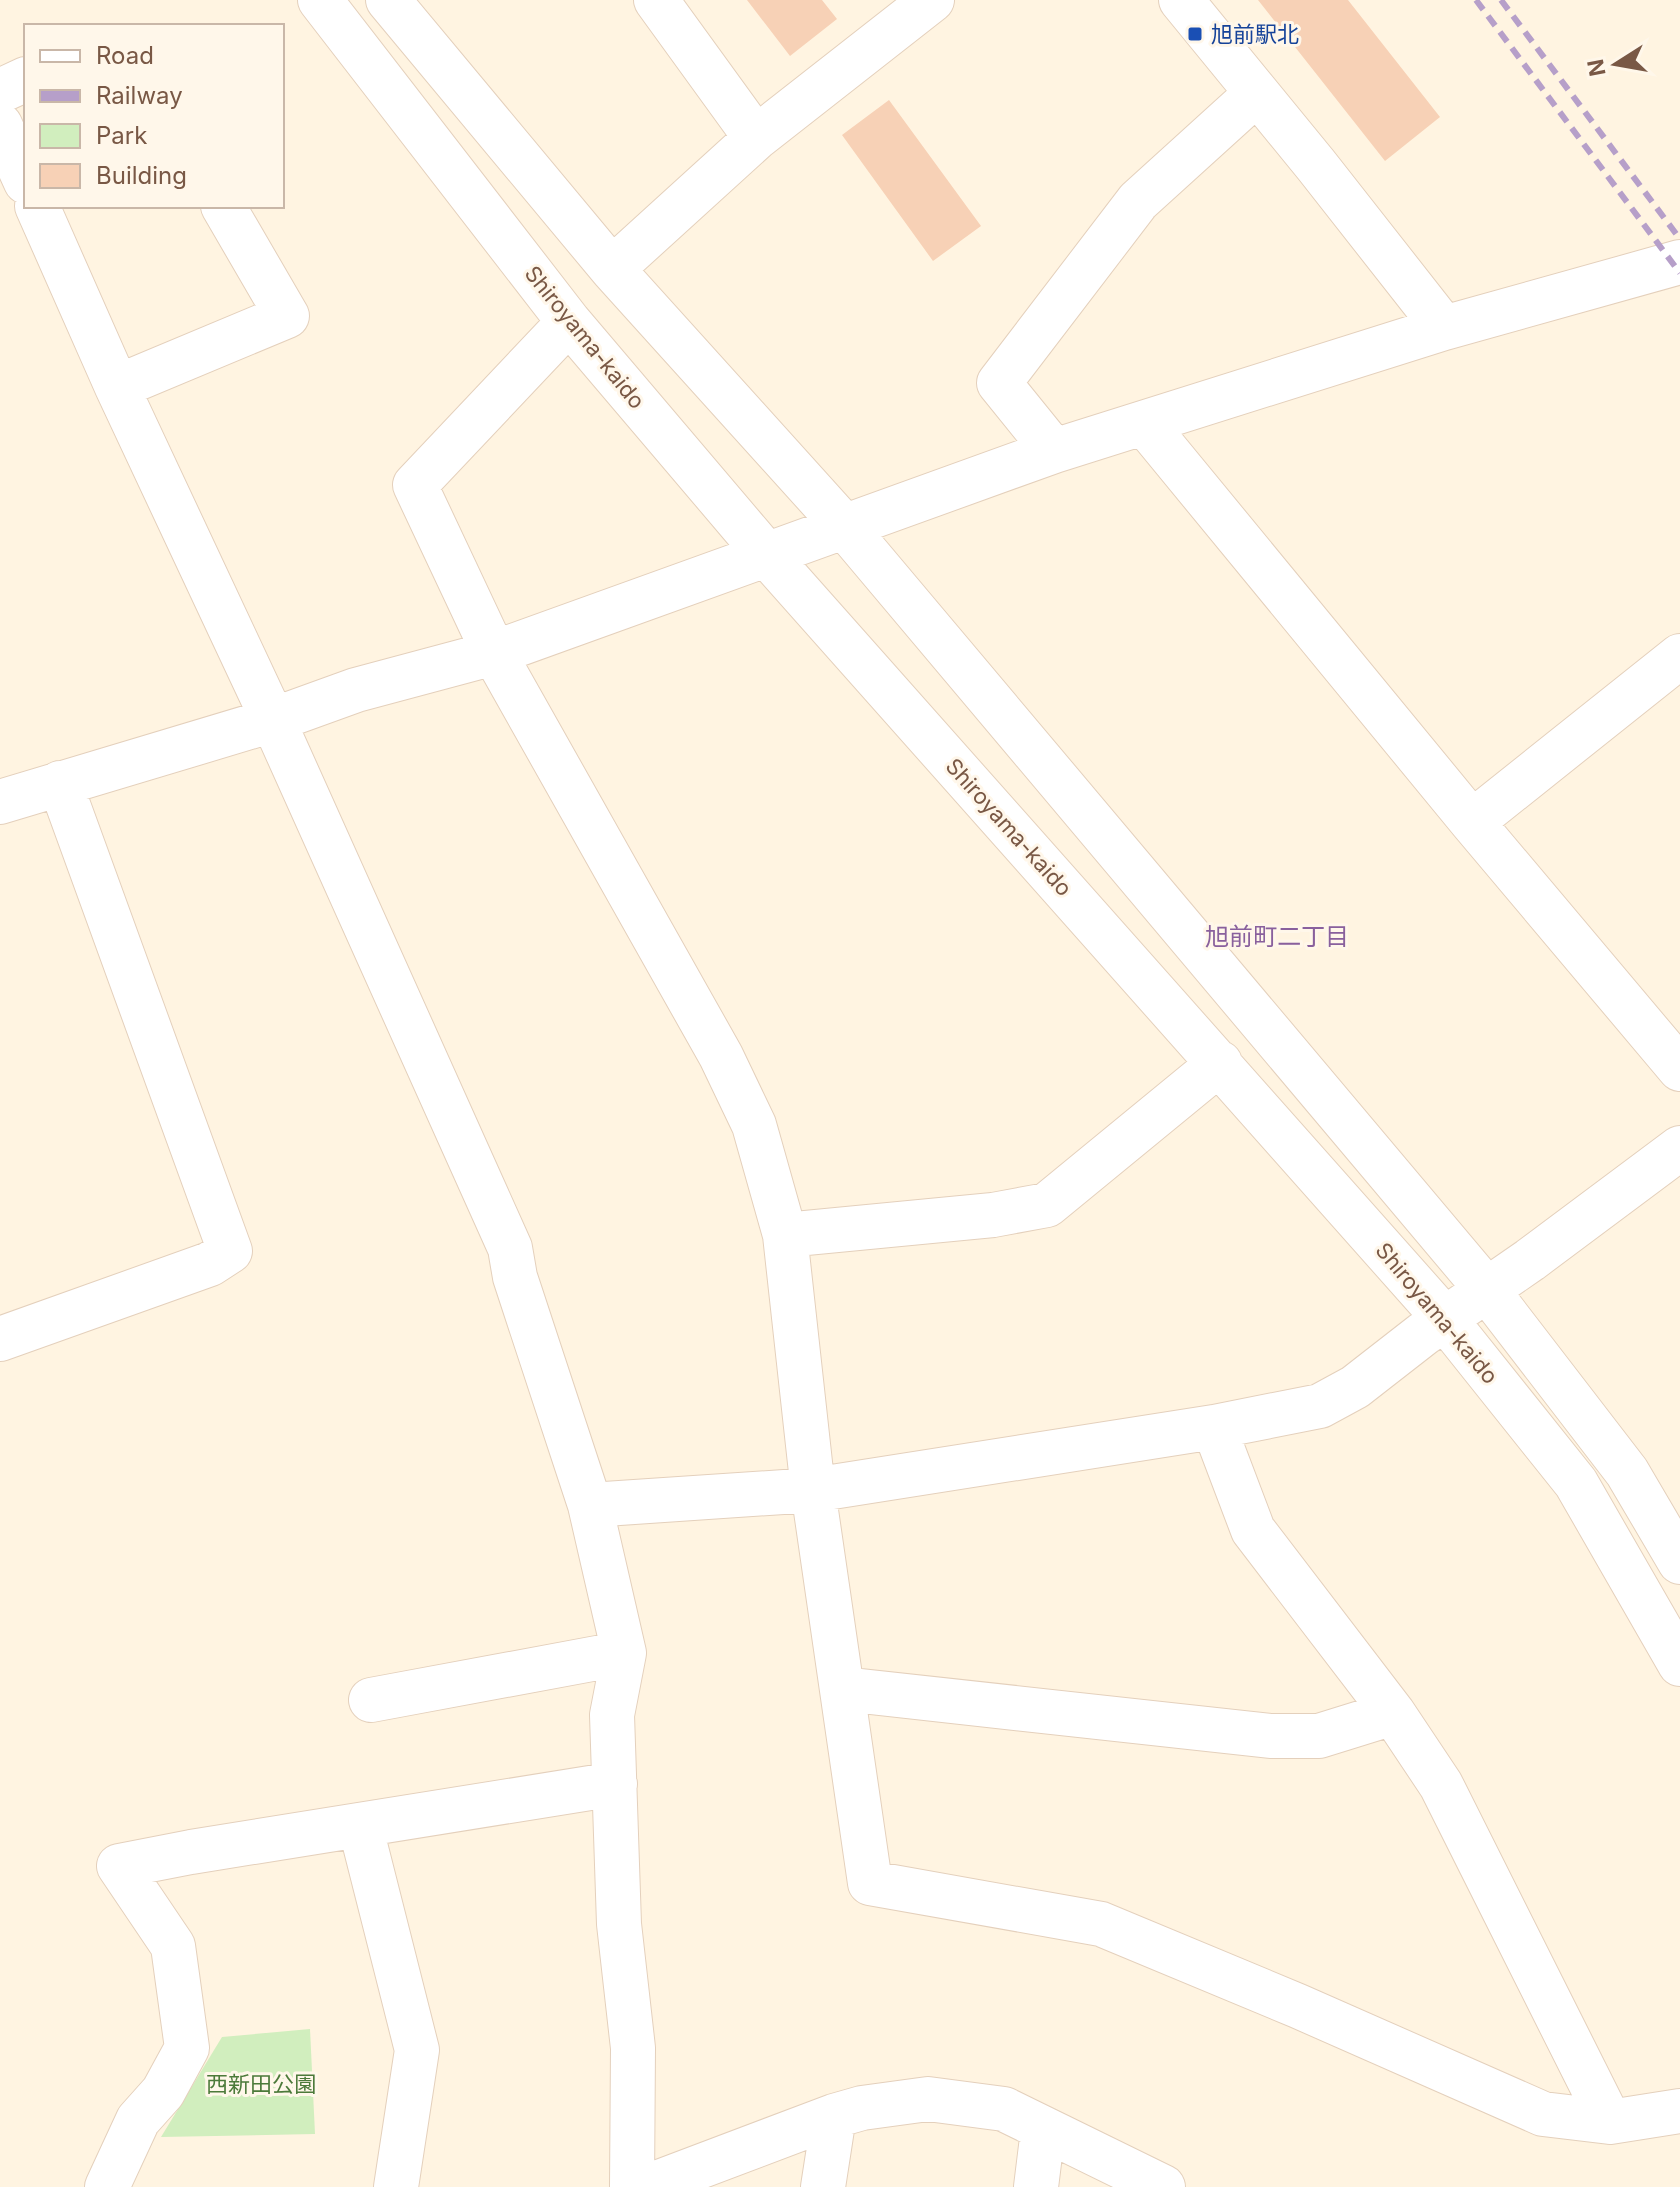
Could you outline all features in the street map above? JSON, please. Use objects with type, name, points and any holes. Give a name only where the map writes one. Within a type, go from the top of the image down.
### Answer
[{"type":"street","name":"Shiroyama-kaido","points":[[320,0],[569,322],[766,554],[1445,1319],[1576,1483],[1680,1664]]},
{"type":"street","points":[[388,0],[612,269],[844,526],[1487,1290],[1627,1472],[1680,1562]]},
{"type":"street","points":[[656,0],[756,138]]},
{"type":"street","points":[[612,269],[756,138],[932,0]]},
{"type":"street","points":[[1181,0],[1444,328]]},
{"type":"street","points":[[0,91],[24,80]]},
{"type":"street","points":[[1054,451],[999,383],[1138,201],[1257,93]]},
{"type":"street","points":[[0,125],[24,178]]},
{"type":"street","points":[[38,208],[117,387],[273,720],[510,1248],[515,1277],[590,1505],[624,1653],[612,1715],[619,1924],[633,2048],[632,2187]]},
{"type":"street","points":[[117,387],[287,316],[224,208]]},
{"type":"street","points":[[0,802],[273,720],[356,690],[494,653],[1054,451],[1444,328],[1680,262]]},
{"type":"street","points":[[569,322],[415,485],[494,653],[721,1056],[754,1125],[785,1235],[813,1490],[870,1883],[1101,1924],[1298,2006],[1543,2114],[1610,2122],[1680,2111]]},
{"type":"street","points":[[1144,423],[1680,1069]]},
{"type":"street","points":[[1472,822],[1680,656]]},
{"type":"street","points":[[0,1339],[210,1264],[230,1251],[60,783]]},
{"type":"street","points":[[785,1235],[993,1215],[1047,1205],[1220,1063]]},
{"type":"street","points":[[590,1505],[813,1490],[1214,1427],[1320,1406],[1355,1387],[1680,1148]]},
{"type":"street","points":[[1214,1427],[1253,1530],[1393,1713],[1441,1785],[1610,2122]]},
{"type":"street","points":[[371,1700],[624,1653]]},
{"type":"street","points":[[843,1689],[1270,1736],[1319,1736],[1393,1713]]},
{"type":"street","points":[[107,2187],[138,2120],[163,2092],[187,2048],[173,1946],[119,1866],[615,1784]]},
{"type":"street","points":[[360,1825],[417,2050],[396,2187]]},
{"type":"street","points":[[646,2187],[834,2116],[862,2108],[928,2099],[1004,2109],[1163,2187]]},
{"type":"street","points":[[823,2187],[834,2116]]},
{"type":"street","points":[[1036,2187],[1043,2130]]},
{"type":"green space","name":"西新田公園","points":[[310,2029],[315,2134],[161,2137],[222,2037]]},
{"type":"building","points":[[747,0],[822,0],[837,19],[790,56]]},
{"type":"building","points":[[1258,0],[1348,0],[1440,117],[1385,161]]},
{"type":"building","points":[[889,100],[981,226],[933,261],[842,135]]},
{"type":"railway","points":[[1476,0],[1680,273]]},
{"type":"railway","points":[[1501,0],[1680,239]]},
{"type":"place","name":"旭前駅北","points":[[1195,34]]},
{"type":"district","name":"旭前町二丁目","points":[[1277,936]]}]
